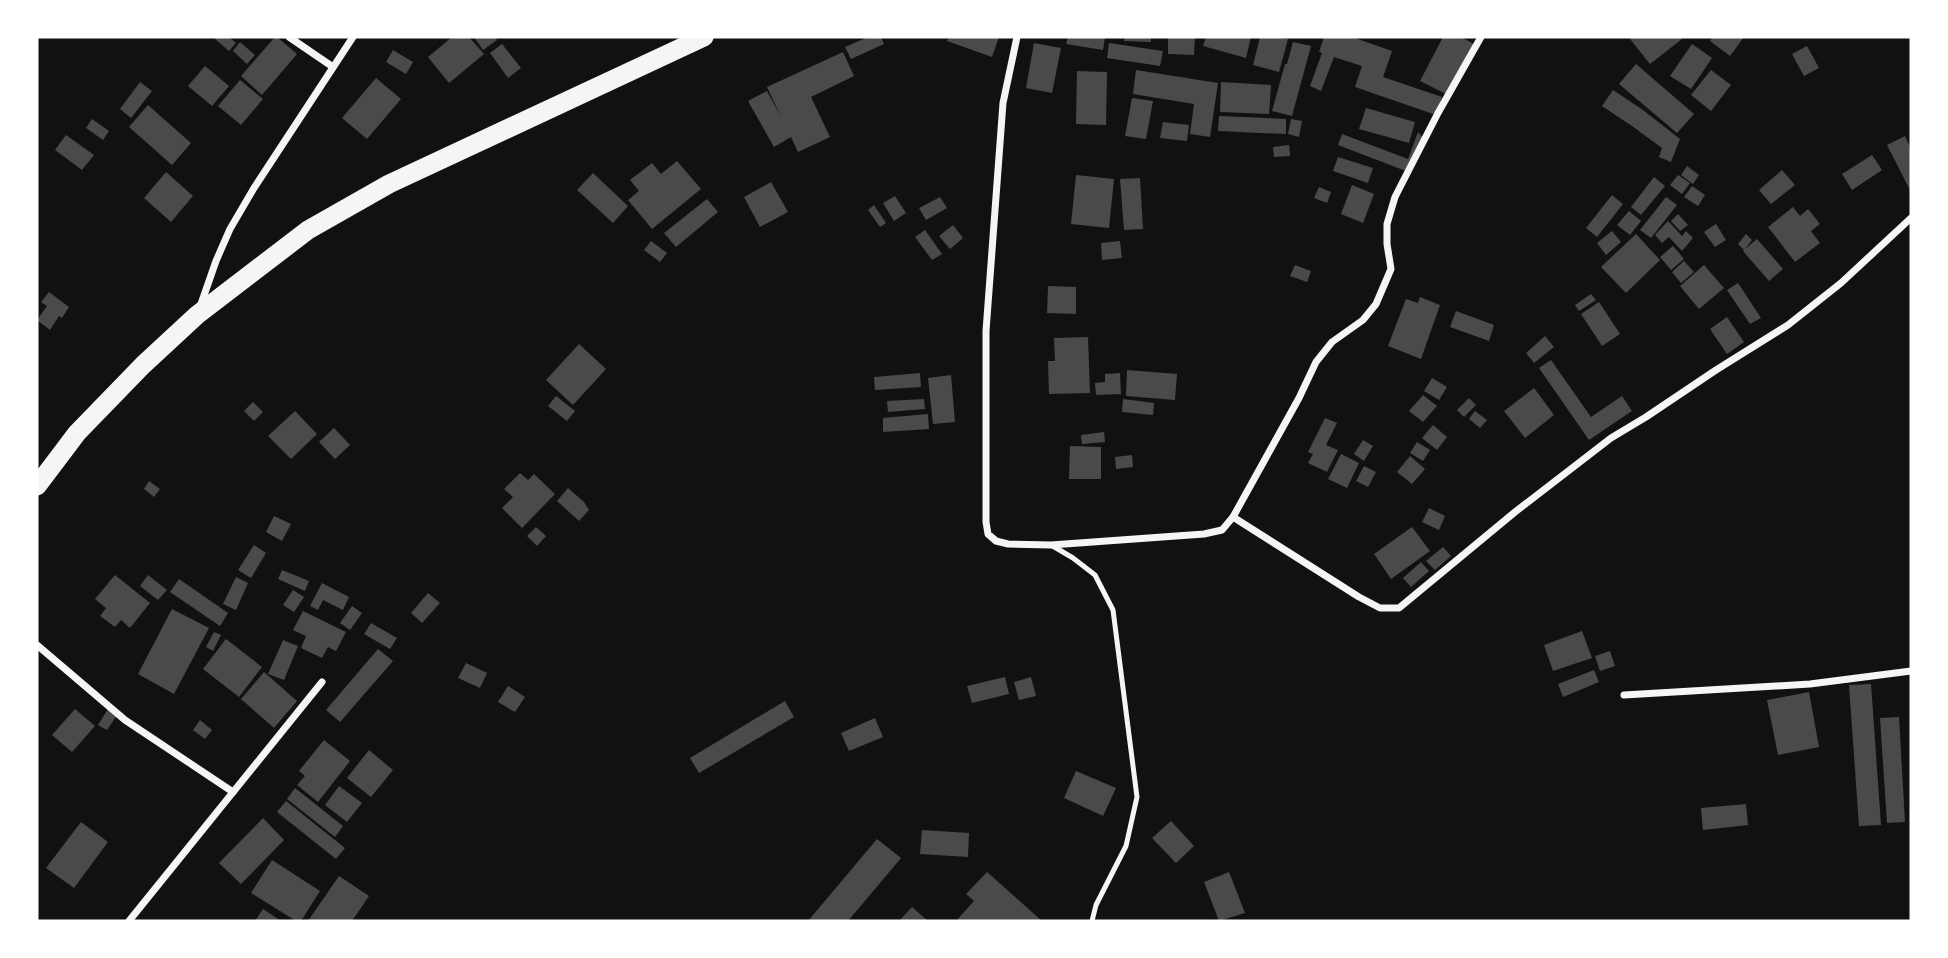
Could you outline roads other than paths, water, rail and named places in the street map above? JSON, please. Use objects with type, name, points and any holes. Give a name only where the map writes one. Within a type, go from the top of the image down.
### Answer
[{"type":"highway","points":[[37,486],[77,433],[143,365],[197,315],[308,230],[390,184],[704,37]]},
{"type":"street","points":[[289,37],[333,67]]},
{"type":"street","points":[[197,315],[230,229],[353,37]]},
{"type":"street","points":[[1017,37],[1003,103],[986,331],[986,522],[988,534],[996,541],[1008,544],[1051,545],[1204,534],[1222,530],[1234,517],[1316,362],[1332,342],[1363,320],[1376,304],[1391,269],[1387,224],[1395,197],[1481,37]]},
{"type":"street","points":[[1234,517],[1359,597],[1380,607],[1399,608],[1611,438],[1788,326],[1841,283],[1911,218]]},
{"type":"street","points":[[37,645],[125,720],[233,792]]},
{"type":"street","points":[[1624,695],[1810,684],[1911,671]]},
{"type":"street","points":[[129,921],[321,682]]},
{"type":"lane","points":[[1051,545],[1095,575],[1113,610],[1137,797],[1126,846],[1096,905],[1092,921]]}]
